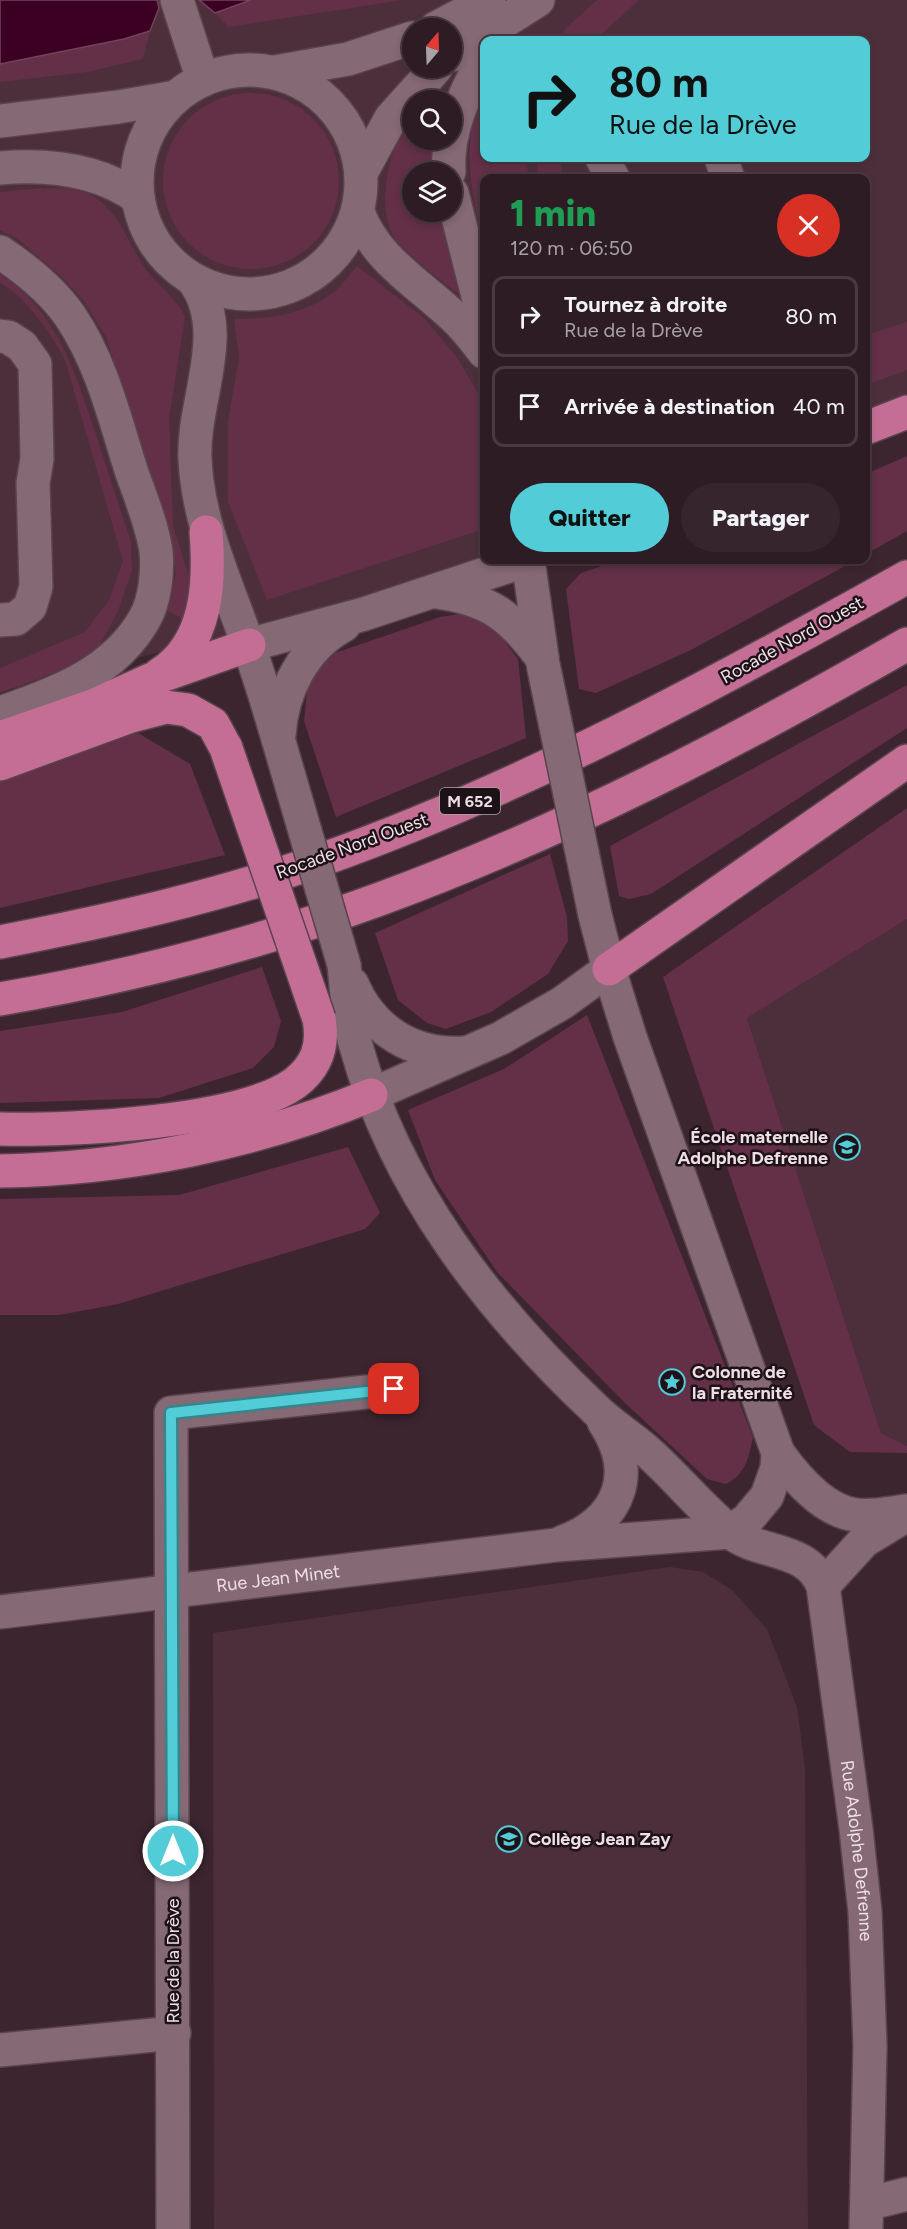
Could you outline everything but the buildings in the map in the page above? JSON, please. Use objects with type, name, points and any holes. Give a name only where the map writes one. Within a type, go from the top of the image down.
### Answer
[{"type":"highway","points":[[870,426],[907,412]]},
{"type":"highway","points":[[150,680],[168,669],[180,657],[202,615],[209,564],[207,532]]},
{"type":"highway","name":"Rocade Nord Ouest","points":[[0,942],[176,903],[235,887],[321,860],[453,809],[640,722],[907,577]]},
{"type":"highway","points":[[0,999],[150,969],[297,927],[392,895],[539,834],[628,793],[907,644]]},
{"type":"highway","points":[[0,738],[95,705],[150,680],[249,645]]},
{"type":"highway","points":[[0,764],[131,716],[166,707],[188,710],[213,724],[226,748],[319,1019],[322,1039],[319,1054],[294,1083],[257,1100],[217,1110],[140,1123],[0,1129]]},
{"type":"highway","points":[[609,969],[907,760]]},
{"type":"highway","points":[[0,1171],[59,1168],[138,1159],[216,1143],[294,1123],[371,1095]]},
{"type":"street","points":[[177,0],[189,88]]},
{"type":"street","points":[[462,20],[514,4]]},
{"type":"street","points":[[498,36],[514,4]]},
{"type":"street","points":[[462,47],[514,4]]},
{"type":"street","points":[[0,121],[118,107],[189,88],[236,71],[271,72],[348,59],[402,41]]},
{"type":"street","points":[[449,162],[450,146],[460,109],[480,66]]},
{"type":"street","points":[[189,88],[155,121],[141,149],[137,174],[138,198],[144,223],[156,246],[173,266],[194,280],[232,294],[260,295],[286,289],[311,276],[332,259],[348,237],[358,212],[361,172],[351,135],[337,112],[308,86],[271,72]]},
{"type":"street","points":[[361,172],[391,118],[427,78]]},
{"type":"street","points":[[0,168],[43,167],[93,175],[123,187],[138,198]]},
{"type":"street","points":[[358,212],[365,231],[389,261],[455,318],[480,347]]},
{"type":"street","points":[[459,222],[480,304]]},
{"type":"street","points":[[0,252],[38,280],[56,298],[76,325],[96,361],[152,534],[157,572],[147,616],[122,651],[83,679],[0,713]]},
{"type":"street","points":[[194,280],[206,304],[210,335],[195,456],[207,532],[249,645],[344,965],[360,1004],[376,1023],[394,1037],[413,1047],[435,1053],[472,1053]]},
{"type":"street","points":[[0,336],[8,337],[22,346],[35,364],[37,459],[33,483],[36,587],[30,607],[16,619],[0,620]]},
{"type":"street","points":[[249,645],[364,614],[516,564]]},
{"type":"street","points":[[529,564],[543,661],[595,915],[609,969],[777,1453],[777,1468],[767,1496],[747,1520],[730,1532]]},
{"type":"street","points":[[436,592],[470,598],[495,609],[524,633],[543,661]]},
{"type":"street","points":[[279,742],[284,702],[300,668],[327,635],[364,614]]},
{"type":"street","points":[[344,965],[355,1044],[371,1095],[410,1177],[472,1276],[520,1332],[596,1410],[647,1451],[730,1532],[753,1545],[804,1561],[819,1576],[822,1586]]},
{"type":"street","points":[[371,1095],[472,1053],[554,1007],[609,969]]},
{"type":"street","name":"Rue de la Drève","points":[[173,2229],[171,1413],[394,1389]]},
{"type":"street","name":"Rue Jean Minet","points":[[556,1545],[574,1538],[605,1515],[617,1496],[622,1461],[619,1446],[596,1410]]},
{"type":"street","points":[[777,1453],[810,1490],[846,1513],[872,1516],[907,1513]]},
{"type":"street","points":[[822,1586],[864,1541],[907,1513]]},
{"type":"street","name":"Rue Jean Minet","points":[[0,1612],[556,1545],[730,1532]]},
{"type":"street","name":"Rue Adolphe Defrenne","points":[[822,1586],[864,1898],[870,2046],[866,2216]]},
{"type":"street","points":[[0,2050],[174,2033]]},
{"type":"street","points":[[866,2216],[907,2194]]},
{"type":"shaded area","points":[[0,0],[907,0],[907,412],[870,426],[870,174],[480,174],[480,564],[511,564],[0,692]]},
{"type":"shaded area","points":[[0,0],[157,0],[159,8],[150,31],[124,39],[0,64]]},
{"type":"shaded area","points":[[199,0],[251,0],[215,13]]},
{"type":"shaded area","points":[[251,0],[403,0],[229,27],[215,13]]},
{"type":"shaded area","points":[[597,0],[639,0],[599,36],[562,36],[565,29]]},
{"type":"shaded area","points":[[150,31],[143,59],[87,72],[0,82],[0,64],[124,39]]},
{"type":"shaded area","points":[[251,93],[285,100],[300,108],[313,119],[324,132],[332,147],[339,181],[332,215],[324,230],[313,243],[300,254],[285,262],[251,269],[217,262],[202,254],[189,243],[178,230],[170,215],[163,181],[170,147],[178,132],[189,119],[202,108],[217,100]]},
{"type":"shaded area","points":[[480,104],[480,162],[527,162],[528,174],[480,174],[480,228],[470,170],[471,131]]},
{"type":"shaded area","points":[[402,131],[402,150],[436,150],[435,162],[402,162],[402,222],[445,222],[471,304],[408,252],[394,237],[388,223],[385,191]]},
{"type":"shaded area","points":[[537,162],[561,162],[562,174],[538,174]]},
{"type":"shaded area","points":[[41,188],[78,190],[92,195],[103,203],[120,224],[147,271],[172,298],[185,317],[169,418],[173,526],[189,577],[191,598],[184,619],[168,611],[176,573],[172,540],[106,337],[84,301],[63,278],[19,240],[0,230],[0,192]]},
{"type":"shaded area","points":[[357,266],[424,318],[456,356],[478,393],[480,401],[480,530],[267,600],[228,502],[228,421],[239,358],[234,319],[261,318],[300,310],[324,299],[344,282]]},
{"type":"shaded area","points":[[0,274],[20,289],[36,306],[50,324],[71,365],[88,409],[131,542],[132,570],[118,611],[99,647],[67,668],[0,693],[0,668],[85,632],[109,600],[123,561],[66,363],[54,341],[29,307],[0,283]]},
{"type":"shaded area","points":[[907,322],[907,370],[870,384],[870,334]]},
{"type":"shaded area","points":[[907,456],[907,531],[870,552],[870,472]]},
{"type":"shaded area","points":[[608,564],[849,564],[691,650],[596,693],[579,689],[566,589],[581,573]]},
{"type":"shaded area","points":[[465,613],[495,629],[518,659],[526,738],[336,817],[304,721],[307,692],[315,672],[335,653],[440,617]]},
{"type":"shaded area","points":[[907,685],[907,728],[651,894],[629,899],[619,896],[610,846]]},
{"type":"shaded area","points":[[138,733],[190,764],[225,855],[0,908],[0,780],[107,737]]},
{"type":"shaded area","points":[[907,808],[907,919],[747,1018],[881,1433],[907,1446],[907,1453],[850,1452],[814,1425],[663,977]]},
{"type":"shaded area","points":[[550,854],[567,917],[568,941],[548,974],[491,1012],[446,1029],[427,1023],[398,1000],[375,933]]},
{"type":"shaded area","name":"École maternelle Adolphe Defrenne","points":[[907,919],[907,1446],[881,1433],[747,1018]]},
{"type":"shaded area","points":[[262,967],[281,1021],[274,1047],[253,1068],[159,1098],[0,1103],[0,1031],[122,1012]]},
{"type":"shaded area","points":[[587,1015],[753,1437],[748,1458],[742,1470],[726,1484],[707,1479],[624,1402],[497,1272],[435,1180],[408,1110],[504,1069]]},
{"type":"shaded area","points":[[348,1147],[380,1213],[365,1229],[118,1304],[59,1315],[0,1315],[0,1199],[179,1195]]},
{"type":"shaded area","name":"Collège Jean Zay","points":[[670,1567],[703,1572],[732,1590],[767,1629],[797,1707],[805,1769],[808,2229],[214,2229],[213,1633]]},
{"type":"place","name":"École maternelle Adolphe Defrenne","points":[[847,1147]]},
{"type":"place","name":"Colonne de la Fraternité","points":[[672,1382]]},
{"type":"place","name":"Collège Jean Zay","points":[[509,1839]]},
{"type":"route","points":[[173,1851],[171,1413],[394,1389]]}]
